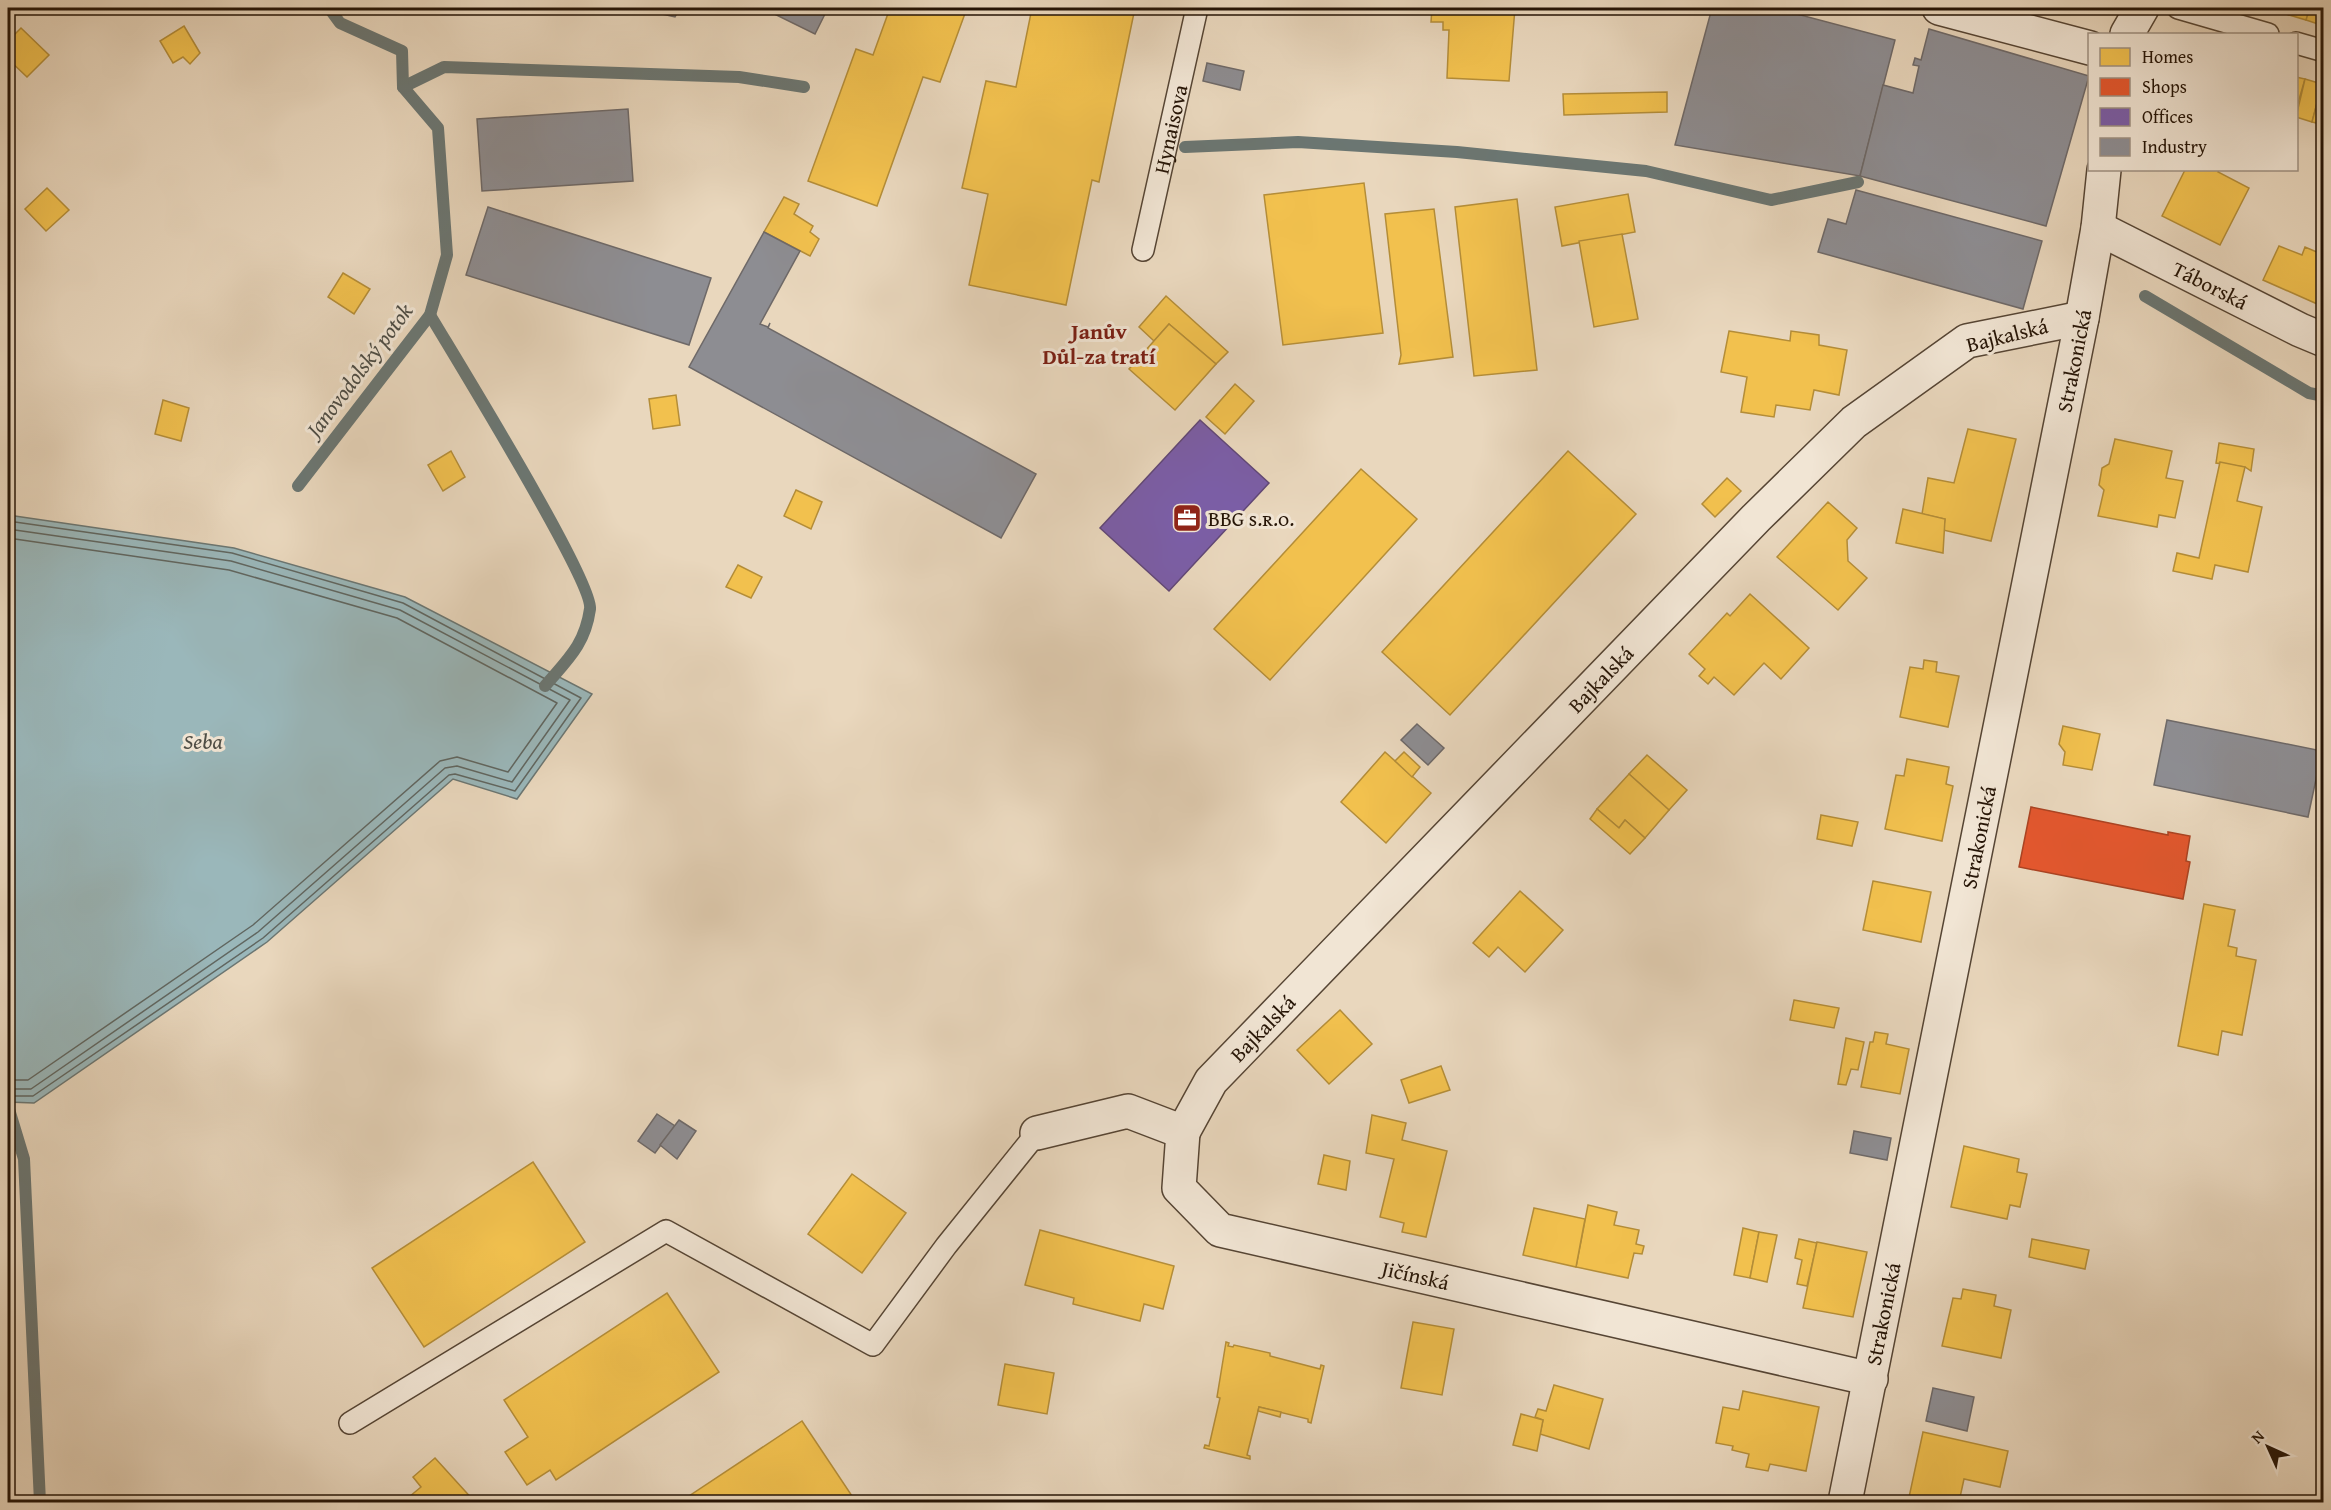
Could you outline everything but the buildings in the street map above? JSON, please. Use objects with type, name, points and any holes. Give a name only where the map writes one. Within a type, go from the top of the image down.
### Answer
[{"type":"street","points":[[1939,8],[2088,47]]},
{"type":"street","points":[[2128,33],[2142,8]]},
{"type":"street","name":"Strakonická","points":[[1845,1503],[2082,318],[2098,228],[2104,171]]},
{"type":"street","name":"Táborská","points":[[2098,228],[2324,340]]},
{"type":"street","name":"Bajkalská","points":[[1183,1132],[1211,1081],[1748,527],[1854,422],[1967,341],[2082,318]]},
{"type":"street","points":[[1037,1133],[1128,1111],[1183,1132]]},
{"type":"street","name":"Jičínská","points":[[1183,1132],[1179,1188],[1220,1230],[1871,1379]]},
{"type":"lane","name":"Hynaisova","points":[[1143,250],[1197,8]]},
{"type":"lane","points":[[2178,8],[2265,33]]},
{"type":"lane","points":[[2298,44],[2324,51]]},
{"type":"lane","points":[[350,1423],[666,1231],[873,1345],[946,1246],[1037,1133]]},
{"type":"water","name":"Seba","points":[[8,515],[234,548],[405,597],[592,694],[517,799],[453,779],[267,942],[34,1103],[8,1102]]},
{"type":"waterway","name":"Janovodolský potok","points":[[298,486],[430,315],[447,255],[438,128],[403,87],[402,51],[340,23],[329,8]]},
{"type":"waterway","points":[[403,87],[444,67],[739,77],[804,87]]},
{"type":"waterway","points":[[1185,147],[1298,142],[1457,152],[1646,171],[1771,200],[1858,182]]},
{"type":"waterway","points":[[2145,296],[2309,393],[2324,396]]},
{"type":"waterway","points":[[430,315],[547,514],[585,590],[590,609],[584,633],[568,660],[545,686]]},
{"type":"waterway","name":"Janovodolský potok","points":[[8,1106],[24,1159],[40,1502]]},
{"type":"place","name":"BBG s.ʀ.ᴏ.","points":[[1187,518]]},
{"type":"district","name":"Janův Důl-za tratí","points":[[1099,344]]}]
